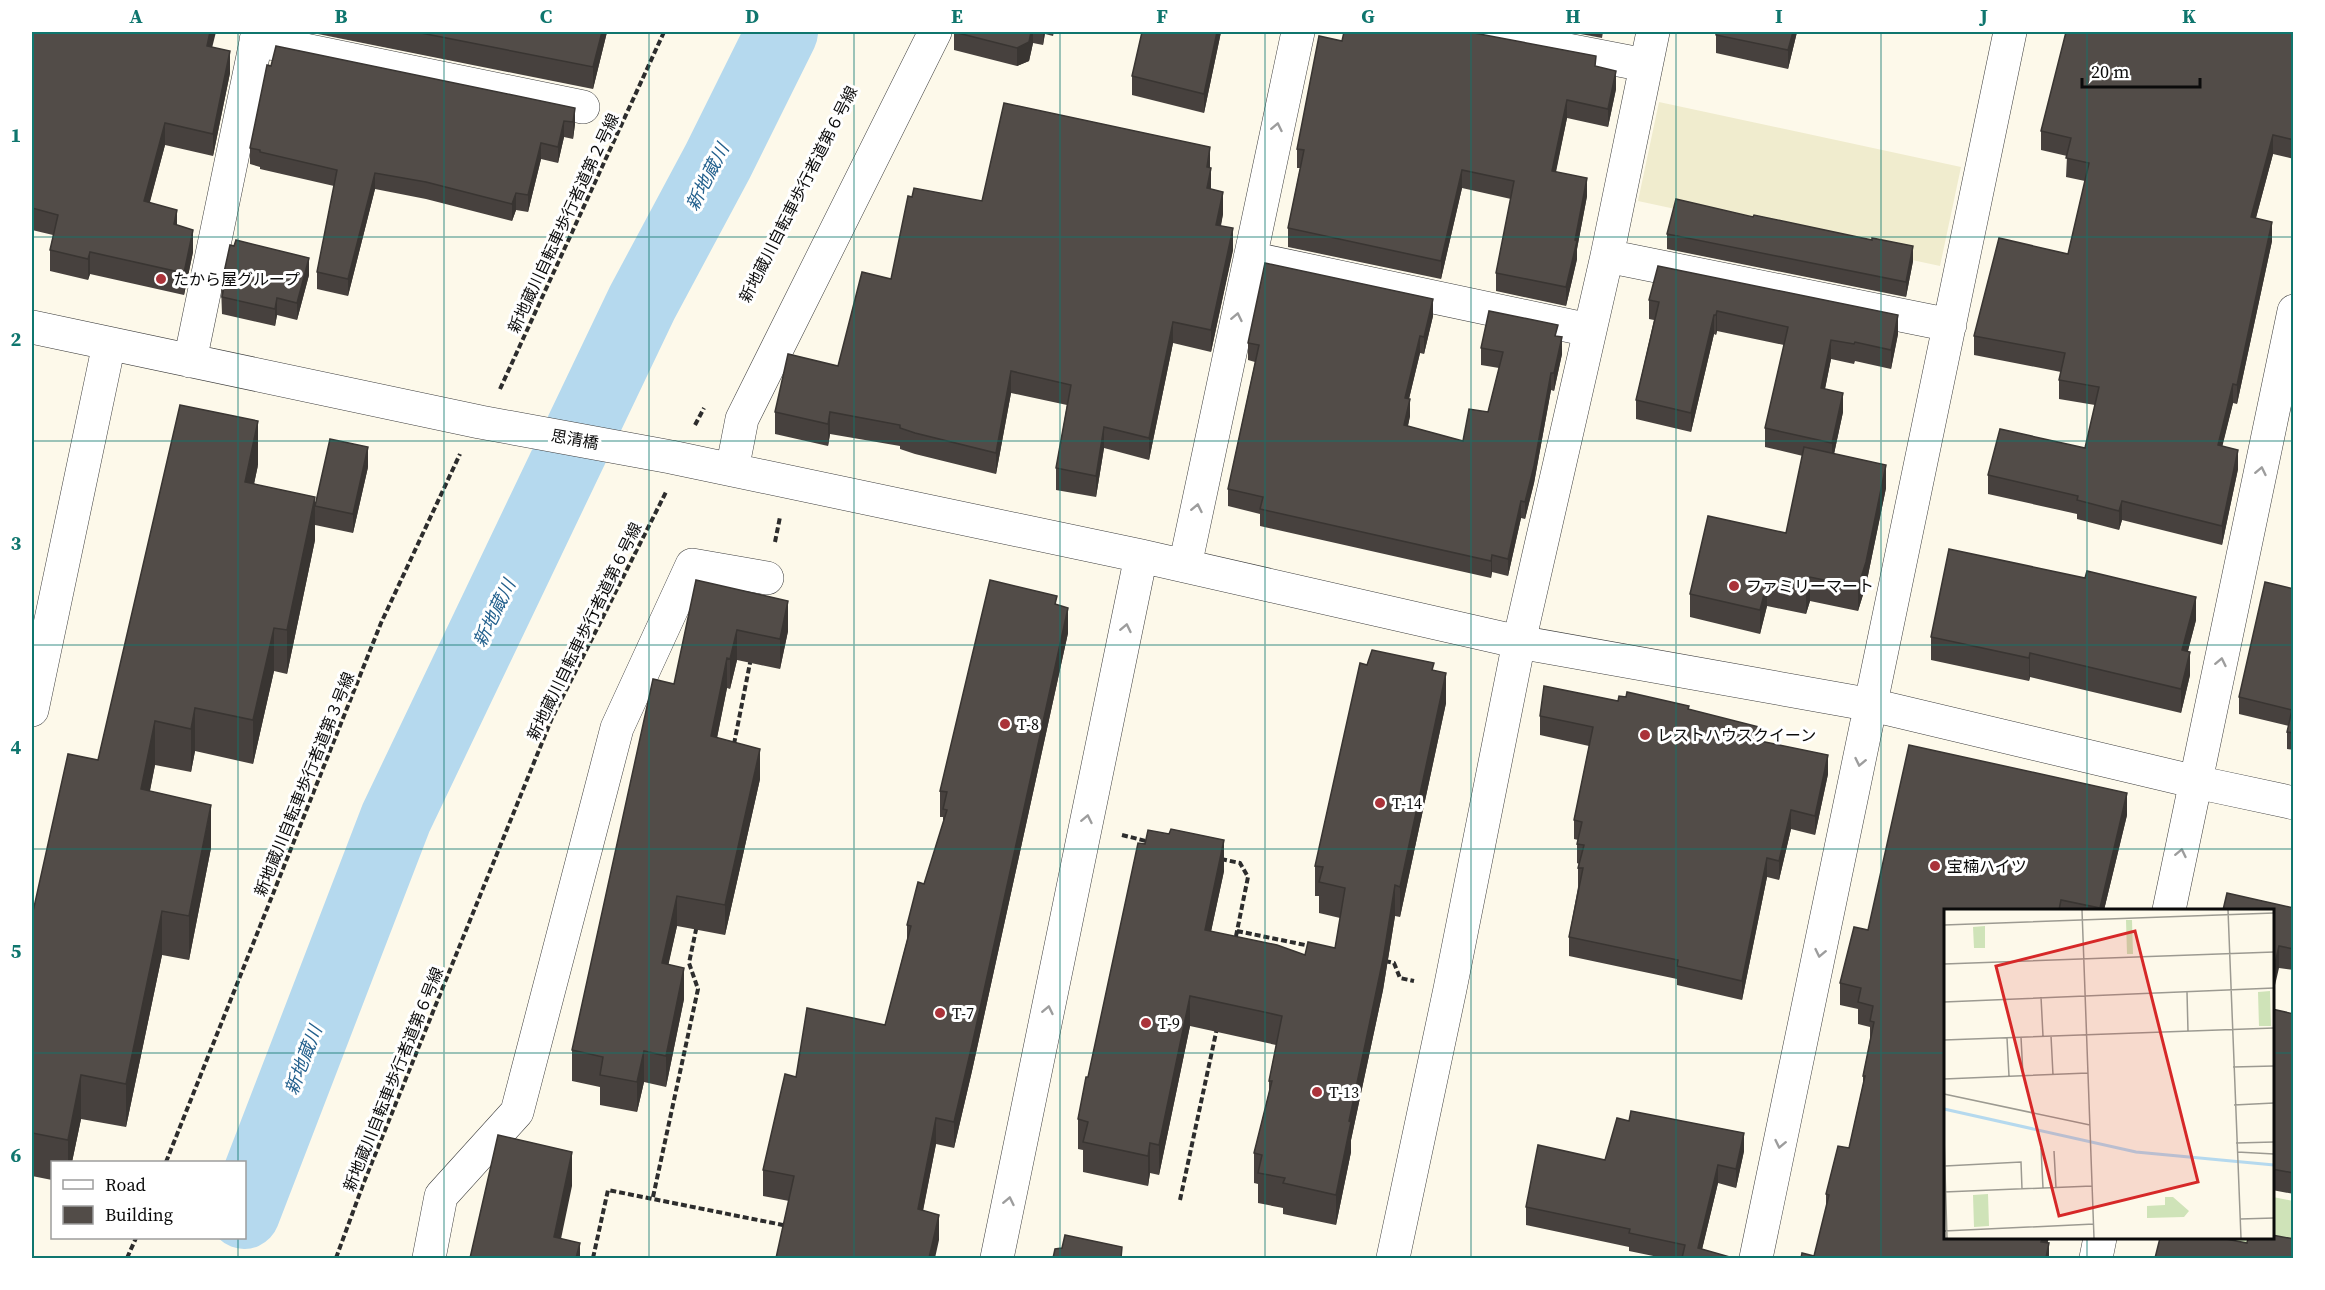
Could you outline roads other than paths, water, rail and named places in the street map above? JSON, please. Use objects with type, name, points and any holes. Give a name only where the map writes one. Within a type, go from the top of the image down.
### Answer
[{"type":"street","points":[[732,470],[742,419],[934,32]]},
{"type":"street","points":[[1185,566],[1298,32]]},
{"type":"street","points":[[1474,32],[1645,66]]},
{"type":"street","points":[[1392,1258],[1450,990],[1519,642],[1607,256],[1653,32]]},
{"type":"street","points":[[1756,1258],[2010,32]]},
{"type":"street","points":[[190,362],[257,36],[584,107]]},
{"type":"street","points":[[1607,256],[1950,325]]},
{"type":"street","points":[[1250,258],[1589,330]]},
{"type":"street","points":[[2169,909],[2294,311]]},
{"type":"street","name":"思清橋","points":[[32,327],[480,422],[676,458],[1141,556],[1519,642],[1872,705],[2294,803]]},
{"type":"street","points":[[32,710],[109,344]]},
{"type":"street","points":[[997,1258],[1141,556]]},
{"type":"street","points":[[429,1258],[441,1196],[517,1112],[617,728],[692,565],[767,578]]},
{"type":"street","points":[[2096,1258],[2100,1239]]},
{"type":"waterway","name":"新地蔵川","points":[[246,1208],[396,818],[642,303],[718,161],[782,32]]},
{"type":"place","name":"たから屋グループ","points":[[161,279]]},
{"type":"place","name":"ファミリーマート","points":[[1734,586]]},
{"type":"place","name":"T-8","points":[[1005,724]]},
{"type":"place","name":"レストハウスクイーン","points":[[1645,735]]},
{"type":"place","name":"T-14","points":[[1380,803]]},
{"type":"place","name":"宝楠ハイツ","points":[[1935,866]]},
{"type":"place","name":"T-7","points":[[940,1013]]},
{"type":"place","name":"T-9","points":[[1146,1023]]},
{"type":"place","name":"T-13","points":[[1317,1092]]}]
